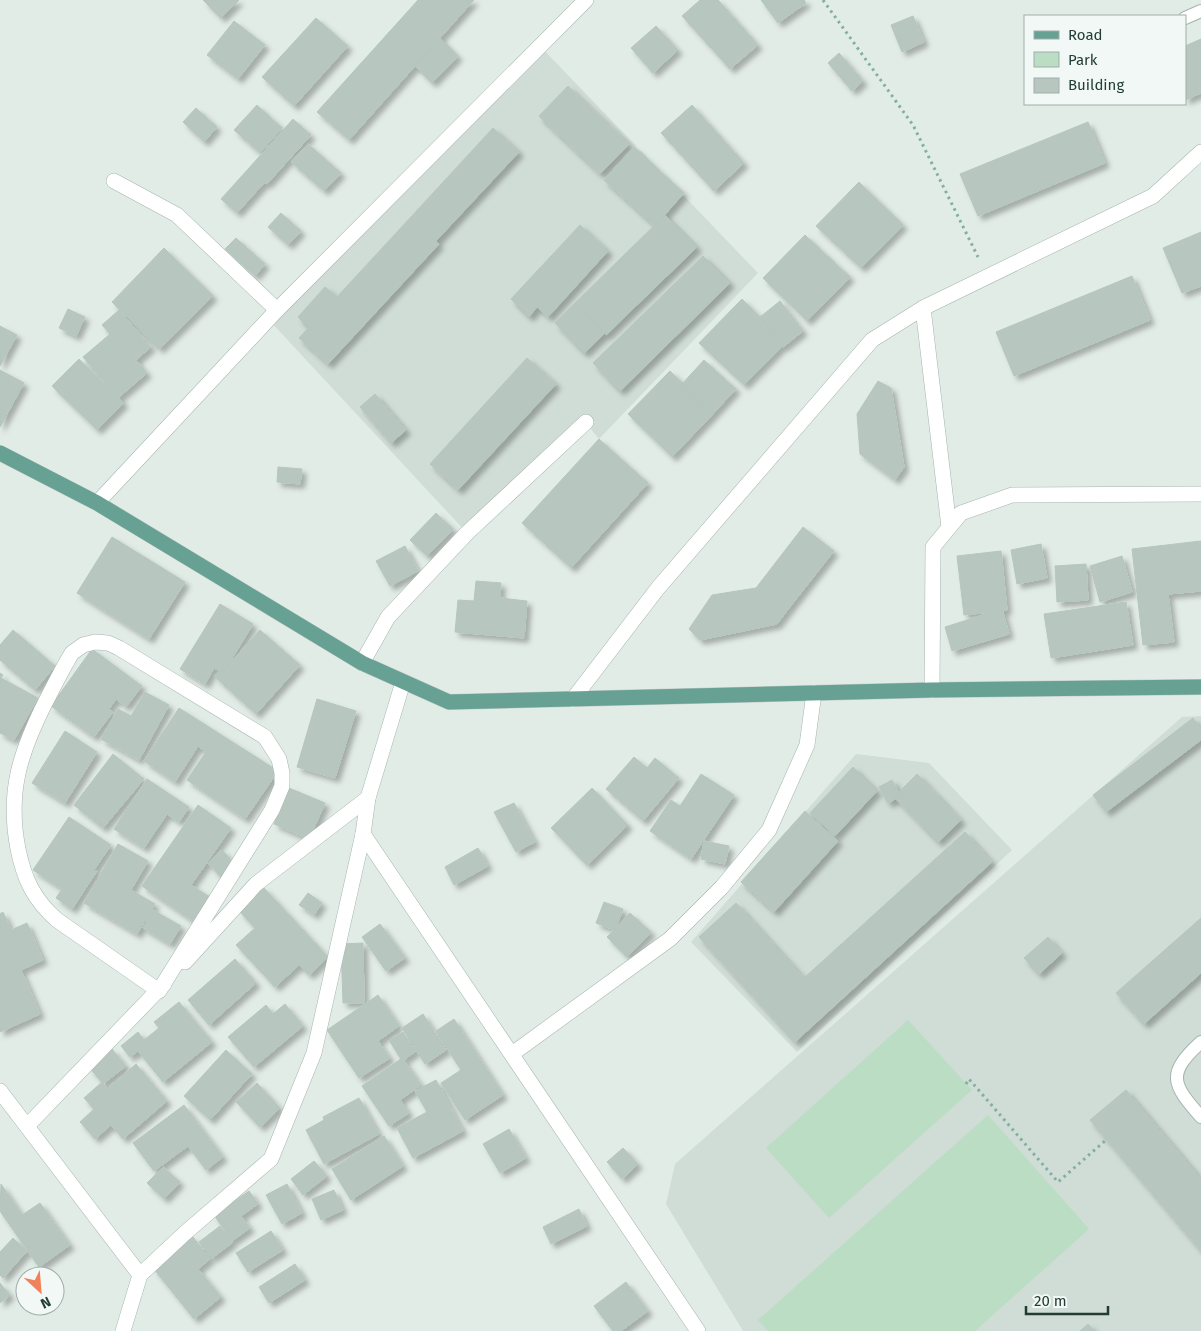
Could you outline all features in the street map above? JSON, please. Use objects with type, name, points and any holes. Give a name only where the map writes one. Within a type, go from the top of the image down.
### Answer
[{"type":"main road","points":[[0,453],[97,503],[362,663],[449,702],[932,690],[1201,687]]},
{"type":"street","points":[[97,503],[277,310],[579,2]]},
{"type":"street","points":[[573,699],[658,588],[872,340],[923,308],[1153,196],[1201,152]]},
{"type":"street","points":[[114,180],[177,215],[277,310]]},
{"type":"street","points":[[923,308],[949,527]]},
{"type":"street","points":[[362,663],[388,617],[401,603],[467,533],[586,422]]},
{"type":"street","points":[[932,690],[933,547],[961,513],[1012,495],[1201,494]]},
{"type":"street","points":[[95,642],[108,643],[119,648],[254,729],[274,747],[282,772],[282,786],[272,810],[159,991],[44,909],[26,882],[15,832],[14,794],[16,776],[28,739],[72,653],[83,645],[95,642]]},
{"type":"street","points":[[123,1331],[140,1275],[270,1159],[314,1053],[363,834],[368,798],[403,682]]},
{"type":"street","points":[[512,1054],[670,939],[722,887],[769,830],[807,745],[814,693]]},
{"type":"street","points":[[28,1125],[159,991],[256,884],[368,798]]},
{"type":"street","points":[[363,834],[698,1331]]},
{"type":"street","points":[[0,1091],[28,1125],[140,1275]]},
{"type":"lane","points":[[1186,18],[1201,11]]},
{"type":"lane","points":[[1201,1042],[1184,1058],[1177,1072],[1177,1080],[1182,1095],[1201,1117]]},
{"type":"path","points":[[822,0],[913,125],[988,276]]},
{"type":"path","points":[[966,1084],[969,1079],[1058,1182],[1106,1140]]},
{"type":"shaded area","points":[[540,46],[758,273],[599,439],[586,423],[467,533],[269,320]]},
{"type":"shaded area","points":[[1201,716],[1201,1331],[743,1331],[666,1204],[675,1164],[1182,717]]},
{"type":"shaded area","points":[[856,754],[929,763],[1012,850],[797,1052],[691,942]]},
{"type":"green space","points":[[908,1020],[972,1090],[829,1218],[766,1148]]},
{"type":"green space","points":[[988,1115],[1089,1229],[975,1331],[768,1331],[758,1320]]},
{"type":"building","points":[[203,0],[239,0],[221,18]]},
{"type":"building","points":[[418,0],[474,0],[349,140],[317,112]]},
{"type":"building","points":[[700,0],[718,0],[758,45],[730,69],[682,16]]},
{"type":"building","points":[[761,0],[804,0],[806,3],[778,23]]},
{"type":"building","points":[[913,16],[924,42],[902,52],[891,25]]},
{"type":"building","points":[[316,18],[348,46],[294,106],[262,77]]},
{"type":"building","points":[[234,21],[265,45],[238,79],[207,55]]},
{"type":"building","points":[[656,26],[678,50],[653,73],[631,48]]},
{"type":"building","points":[[440,38],[458,56],[432,83],[414,65]]},
{"type":"building","points":[[1201,39],[1201,93],[1186,100],[1186,46]]},
{"type":"building","points":[[839,53],[863,81],[852,91],[828,63]]},
{"type":"building","points":[[568,86],[629,144],[600,174],[539,116]]},
{"type":"building","points":[[257,105],[282,128],[260,153],[234,130]]},
{"type":"building","points":[[692,105],[744,163],[714,191],[661,133]]},
{"type":"building","points":[[196,108],[217,127],[204,142],[183,122]]},
{"type":"building","points":[[293,119],[311,135],[267,184],[249,168]]},
{"type":"building","points":[[1088,122],[1105,163],[978,216],[960,174]]},
{"type":"building","points":[[493,128],[519,152],[436,241],[410,218]]},
{"type":"building","points":[[308,144],[341,173],[324,191],[291,162]]},
{"type":"building","points":[[634,147],[684,193],[655,226],[604,180]]},
{"type":"building","points":[[249,168],[265,182],[237,213],[221,199]]},
{"type":"building","points":[[859,182],[903,225],[861,268],[816,226]]},
{"type":"building","points":[[281,213],[301,231],[288,245],[268,227]]},
{"type":"building","points":[[665,215],[697,247],[606,335],[575,303]]},
{"type":"building","points":[[410,218],[439,244],[328,364],[299,338]]},
{"type":"building","points":[[580,225],[608,251],[548,317],[537,307],[529,317],[511,299]]},
{"type":"building","points":[[1201,232],[1201,286],[1182,293],[1163,248]]},
{"type":"building","points":[[805,235],[850,277],[807,321],[763,278]]},
{"type":"building","points":[[236,238],[265,264],[255,276],[225,249]]},
{"type":"building","points":[[164,248],[213,296],[159,349],[112,302]]},
{"type":"building","points":[[703,256],[730,283],[620,391],[593,363]]},
{"type":"building","points":[[1132,276],[1150,320],[1014,376],[996,332]]},
{"type":"building","points":[[325,287],[337,297],[309,328],[298,317]]},
{"type":"building","points":[[742,299],[786,342],[744,385],[699,343]]},
{"type":"building","points":[[780,301],[803,331],[783,347],[760,317]]},
{"type":"building","points":[[575,303],[604,334],[584,353],[555,323]]},
{"type":"building","points":[[68,309],[85,317],[76,336],[59,328]]},
{"type":"building","points":[[119,310],[151,347],[136,360],[147,373],[118,398],[83,357],[110,334],[102,325]]},
{"type":"building","points":[[0,326],[17,335],[0,366]]},
{"type":"building","points":[[527,358],[556,384],[458,490],[430,464]]},
{"type":"building","points":[[79,359],[124,403],[97,430],[52,386]]},
{"type":"building","points":[[704,360],[736,389],[713,414],[681,385]]},
{"type":"building","points":[[0,370],[24,383],[0,427]]},
{"type":"building","points":[[670,371],[714,413],[672,457],[628,414]]},
{"type":"building","points":[[878,381],[891,388],[904,467],[895,480],[860,454],[857,414]]},
{"type":"building","points":[[375,394],[406,430],[391,443],[360,407]]},
{"type":"building","points":[[599,439],[648,483],[571,568],[522,523]]},
{"type":"building","points":[[278,467],[302,469],[300,484],[277,482]]},
{"type":"building","points":[[436,513],[453,529],[427,556],[410,540]]},
{"type":"building","points":[[803,527],[834,551],[786,612],[756,588]]},
{"type":"building","points":[[112,537],[185,582],[149,639],[77,593]]},
{"type":"building","points":[[1201,541],[1201,591],[1168,594],[1174,642],[1143,645],[1132,549]]},
{"type":"building","points":[[1041,544],[1047,578],[1017,584],[1011,550]]},
{"type":"building","points":[[405,546],[418,571],[390,586],[376,561]]},
{"type":"building","points":[[1001,551],[1007,610],[964,615],[957,556]]},
{"type":"building","points":[[1122,556],[1132,592],[1100,602],[1090,566]]},
{"type":"building","points":[[1086,564],[1088,600],[1057,602],[1055,566]]},
{"type":"building","points":[[476,581],[501,583],[500,598],[527,601],[524,638],[455,632],[458,600],[474,601]]},
{"type":"building","points":[[756,588],[786,612],[777,624],[700,640],[689,629],[712,595]]},
{"type":"building","points":[[1126,602],[1133,645],[1051,658],[1044,614]]},
{"type":"building","points":[[220,604],[253,624],[223,673],[214,668],[205,684],[180,669]]},
{"type":"building","points":[[1002,609],[1009,634],[952,651],[945,627]]},
{"type":"building","points":[[13,630],[55,666],[35,690],[0,660],[0,645]]},
{"type":"building","points":[[260,630],[300,665],[256,714],[214,676],[219,671],[221,673]]},
{"type":"building","points":[[92,649],[142,686],[126,707],[116,699],[109,709],[113,712],[94,737],[51,706]]},
{"type":"building","points":[[0,673],[3,675],[1,678],[38,698],[14,740],[0,733]]},
{"type":"building","points":[[145,692],[169,705],[139,760],[101,739],[118,709],[131,716]]},
{"type":"building","points":[[317,699],[356,711],[335,778],[297,767]]},
{"type":"building","points":[[179,708],[278,771],[245,819],[187,780],[206,752],[198,746],[175,782],[144,761]]},
{"type":"building","points":[[1193,718],[1201,729],[1201,740],[1106,812],[1093,795]]},
{"type":"building","points":[[65,731],[97,752],[65,803],[32,783]]},
{"type":"building","points":[[113,754],[144,779],[103,828],[74,805]]},
{"type":"building","points":[[634,757],[647,768],[655,758],[679,778],[643,821],[606,789]]},
{"type":"building","points":[[853,767],[877,791],[835,836],[810,813]]},
{"type":"building","points":[[701,774],[734,795],[691,859],[650,831],[671,800],[680,806]]},
{"type":"building","points":[[917,774],[961,820],[938,842],[894,797]]},
{"type":"building","points":[[147,779],[189,807],[179,822],[167,814],[144,848],[114,829]]},
{"type":"building","points":[[892,780],[901,796],[888,803],[879,787]]},
{"type":"building","points":[[289,788],[325,803],[309,839],[274,824]]},
{"type":"building","points":[[592,788],[628,825],[587,865],[551,828]]},
{"type":"building","points":[[514,803],[535,842],[516,852],[494,812]]},
{"type":"building","points":[[198,805],[231,828],[191,885],[210,897],[193,921],[142,886]]},
{"type":"building","points":[[805,811],[838,841],[774,912],[741,882]]},
{"type":"building","points":[[69,817],[111,845],[94,870],[97,871],[72,909],[56,898],[62,889],[33,870]]},
{"type":"building","points":[[965,832],[992,862],[795,1042],[699,937],[736,903],[804,978]]},
{"type":"building","points":[[704,841],[729,846],[725,864],[701,859]]},
{"type":"building","points":[[118,844],[148,861],[131,890],[155,904],[137,934],[84,903]]},
{"type":"building","points":[[478,848],[488,866],[454,885],[445,867]]},
{"type":"building","points":[[222,850],[234,863],[221,877],[208,863]]},
{"type":"building","points":[[264,888],[328,957],[309,975],[299,965],[275,987],[236,945],[255,928],[239,911]]},
{"type":"building","points":[[308,893],[322,903],[314,915],[299,905]]},
{"type":"building","points":[[604,902],[623,909],[615,930],[596,923]]},
{"type":"building","points":[[153,910],[181,926],[170,944],[143,928]]},
{"type":"building","points":[[3,912],[11,930],[27,923],[43,960],[21,970],[40,1014],[0,1032],[0,914]]},
{"type":"building","points":[[630,913],[651,932],[627,957],[607,937]]},
{"type":"building","points":[[1201,918],[1201,973],[1144,1024],[1116,993]]},
{"type":"building","points":[[380,924],[405,958],[386,971],[362,937]]},
{"type":"building","points":[[1048,937],[1062,953],[1039,974],[1024,958]]},
{"type":"building","points":[[363,943],[364,1003],[343,1003],[341,944]]},
{"type":"building","points":[[235,959],[256,983],[209,1025],[188,1000]]},
{"type":"building","points":[[378,995],[399,1026],[378,1041],[390,1058],[359,1078],[327,1030]]},
{"type":"building","points":[[179,1002],[212,1042],[163,1082],[138,1051],[130,1057],[121,1046],[138,1032],[144,1040],[159,1028],[154,1022]]},
{"type":"building","points":[[285,1004],[303,1026],[254,1067],[228,1037],[266,1005],[273,1014]]},
{"type":"building","points":[[423,1014],[446,1050],[425,1064],[402,1028]]},
{"type":"building","points":[[454,1019],[503,1095],[465,1120],[441,1083],[461,1070],[436,1031]]},
{"type":"building","points":[[403,1032],[415,1052],[402,1061],[389,1040]]},
{"type":"building","points":[[112,1049],[126,1066],[103,1084],[89,1067]]},
{"type":"building","points":[[226,1050],[252,1074],[210,1120],[184,1096]]},
{"type":"building","points":[[402,1058],[421,1085],[400,1100],[409,1113],[389,1126],[362,1086]]},
{"type":"building","points":[[136,1064],[167,1101],[123,1139],[111,1125],[95,1139],[80,1122],[94,1109],[84,1098],[102,1082],[107,1089]]},
{"type":"building","points":[[436,1080],[463,1131],[413,1158],[397,1128],[427,1112],[415,1091]]},
{"type":"building","points":[[257,1083],[280,1108],[260,1127],[236,1102]]},
{"type":"building","points":[[1126,1090],[1201,1179],[1201,1251],[1090,1120]]},
{"type":"building","points":[[359,1098],[379,1134],[324,1164],[306,1130],[324,1120],[323,1117]]},
{"type":"building","points":[[184,1105],[223,1157],[206,1170],[188,1146],[154,1171],[133,1143]]},
{"type":"building","points":[[509,1129],[526,1158],[500,1173],[483,1144]]},
{"type":"building","points":[[384,1136],[403,1166],[351,1200],[332,1169]]},
{"type":"building","points":[[623,1148],[638,1164],[622,1179],[607,1162]]},
{"type":"building","points":[[314,1161],[327,1176],[303,1195],[291,1179]]},
{"type":"building","points":[[163,1167],[180,1182],[164,1199],[147,1183]]},
{"type":"building","points":[[1,1184],[22,1215],[40,1203],[70,1245],[38,1266],[0,1211]]},
{"type":"building","points":[[287,1184],[302,1213],[282,1224],[266,1195]]},
{"type":"building","points":[[334,1190],[343,1210],[321,1220],[312,1199]]},
{"type":"building","points":[[249,1191],[258,1204],[241,1216],[250,1228],[232,1241],[214,1215]]},
{"type":"building","points":[[579,1209],[587,1226],[551,1244],[543,1227]]},
{"type":"building","points":[[220,1226],[232,1243],[212,1258],[199,1242]]},
{"type":"building","points":[[271,1231],[283,1250],[248,1272],[236,1253]]},
{"type":"building","points":[[193,1237],[210,1259],[198,1269],[221,1297],[194,1319],[153,1268]]},
{"type":"building","points":[[13,1238],[27,1251],[3,1278],[0,1275],[0,1252]]},
{"type":"building","points":[[295,1264],[305,1280],[269,1303],[259,1287]]},
{"type":"building","points":[[626,1282],[648,1311],[621,1331],[613,1331],[594,1306]]},
{"type":"building","points":[[0,1283],[10,1295],[0,1303]]},
{"type":"building","points":[[1088,1324],[1094,1331],[1080,1331]]}]
